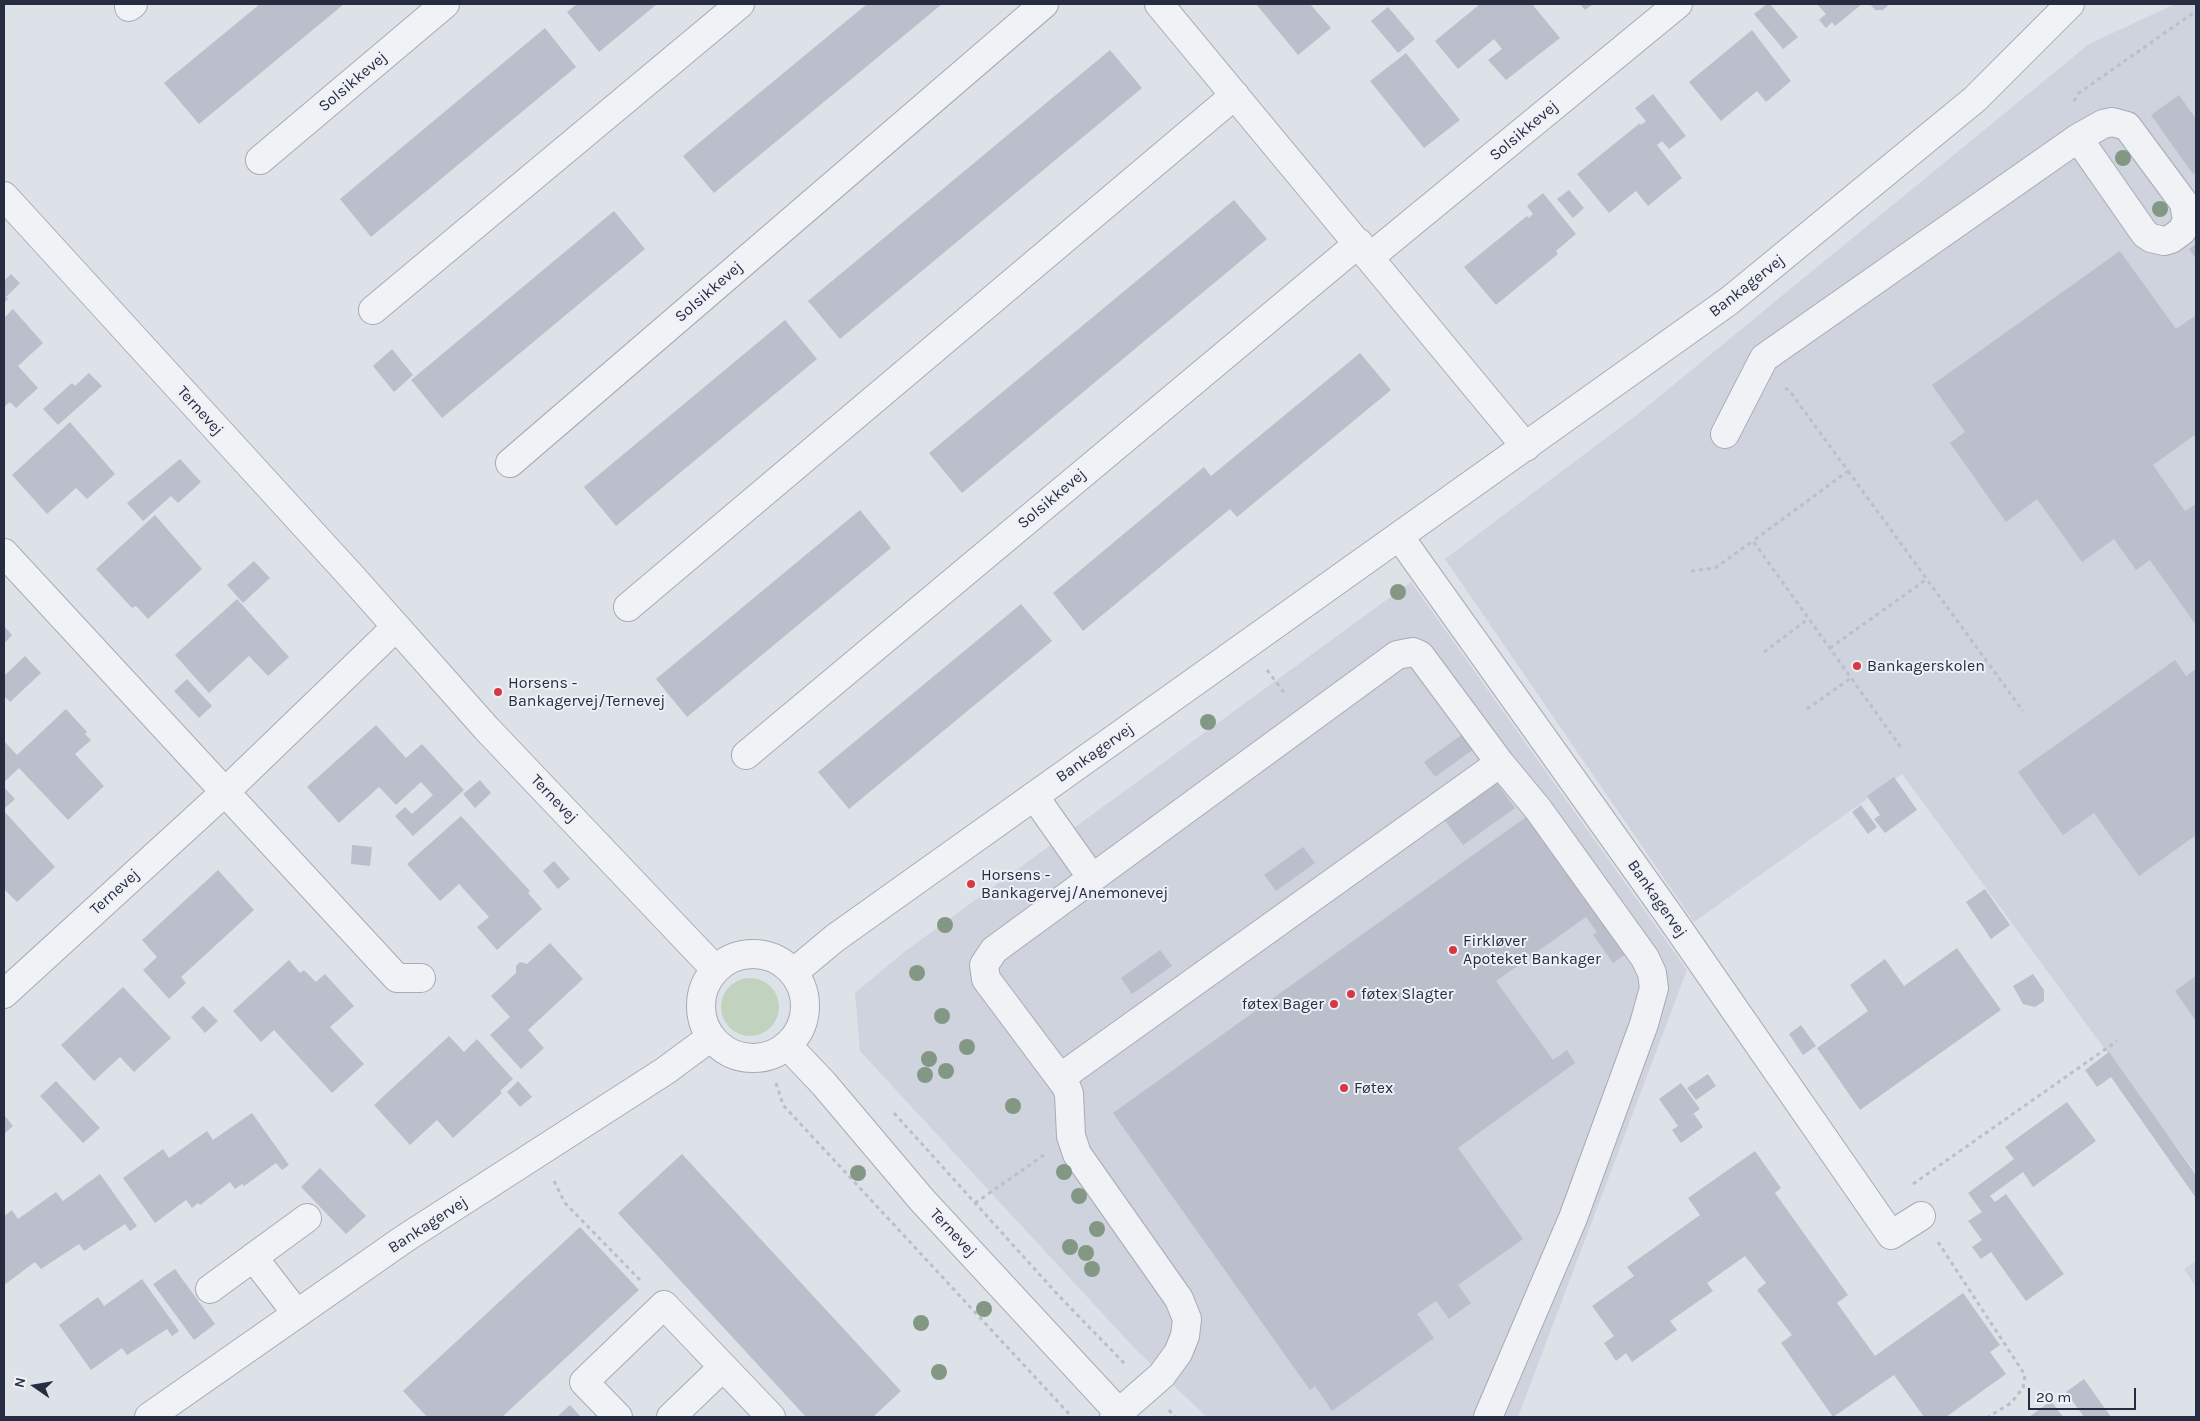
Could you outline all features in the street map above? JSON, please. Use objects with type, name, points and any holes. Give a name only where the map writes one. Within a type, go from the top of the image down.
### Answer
[{"type":"street","name":"Solsikkevej","points":[[260,160],[445,4]]},
{"type":"street","points":[[373,310],[740,4]]},
{"type":"street","name":"Solsikkevej","points":[[510,463],[1044,4]]},
{"type":"street","points":[[1159,4],[1526,447]]},
{"type":"street","name":"Solsikkevej","points":[[746,755],[1364,250],[1678,4]]},
{"type":"street","name":"Bankagervej","points":[[793,973],[835,938],[1729,302],[1859,197],[1975,99],[2070,4]]},
{"type":"street","points":[[628,607],[1235,94]]},
{"type":"street","points":[[1725,434],[1764,358],[2078,138]]},
{"type":"street","name":"Ternevej","points":[[4,196],[353,578],[395,628],[486,728],[715,969]]},
{"type":"street","name":"Bankagervej","points":[[1399,536],[1664,907],[1891,1235],[1921,1216]]},
{"type":"street","points":[[4,554],[226,791],[397,978],[421,978]]},
{"type":"street","name":"Ternevej","points":[[4,994],[226,791],[395,628]]},
{"type":"street","points":[[1118,1416],[1162,1374],[1178,1353],[1185,1336],[1187,1319],[1179,1299],[1078,1154],[1071,1136],[1069,1094],[1060,1078],[986,979],[984,965],[994,950],[1092,878],[1397,656],[1413,652],[1427,662],[1500,763],[1538,809],[1645,958],[1652,973],[1654,988],[1644,1024],[1573,1218],[1488,1417]]},
{"type":"street","points":[[1060,1078],[1500,763]]},
{"type":"street","points":[[1034,796],[1092,878]]},
{"type":"street","points":[[746,954],[763,955],[779,961],[793,973],[801,986],[804,1001],[804,1017],[798,1031],[777,1051],[752,1058],[736,1056],[721,1048],[710,1037],[702,1020],[700,1002],[705,985],[715,969],[729,959],[746,954]]},
{"type":"street","name":"Bankagervej","points":[[149,1417],[404,1239],[665,1072],[710,1037]]},
{"type":"street","name":"Ternevej","points":[[777,1051],[824,1084],[922,1200],[1118,1416]]},
{"type":"street","points":[[210,1289],[307,1218]]},
{"type":"street","points":[[253,1257],[297,1314]]},
{"type":"street","points":[[618,1417],[584,1382],[664,1305],[771,1417]]},
{"type":"street","points":[[671,1417],[723,1367]]},
{"type":"path","points":[[1756,373],[1789,390],[2023,711]]},
{"type":"path","points":[[1691,571],[1715,568],[1848,471]]},
{"type":"path","points":[[1753,541],[1902,748]]},
{"type":"path","points":[[1830,648],[1927,579]]},
{"type":"path","points":[[1764,652],[1808,619]]},
{"type":"path","points":[[1247,644],[1306,722]]},
{"type":"path","points":[[1807,709],[1851,678]]},
{"type":"path","points":[[1988,1417],[2011,1403],[2023,1388],[2025,1375],[1904,1190],[2117,1040]]},
{"type":"path","points":[[777,1051],[783,1105],[1072,1417]]},
{"type":"path","points":[[893,1111],[1059,1296],[1175,1417]]},
{"type":"path","points":[[975,1203],[1071,1136]]},
{"type":"path","points":[[540,1152],[565,1203],[664,1305]]},
{"type":"shaded area","name":"Bankagerskolen","points":[[2175,4],[2196,4],[2196,1173],[1902,774],[1694,922],[1445,559],[1638,414],[2089,44]]},
{"type":"shaded area","points":[[1411,582],[1687,970],[1518,1417],[1207,1417],[1139,1353],[860,1051],[855,993],[904,952]]},
{"type":"shaded area","points":[[2196,1261],[2196,1287],[2184,1269]]},
{"type":"green space","points":[[750,978],[761,980],[774,991],[779,1007],[777,1018],[766,1031],[750,1036],[739,1034],[726,1023],[721,1007],[723,996],[734,983]]},
{"type":"building","points":[[260,4],[344,4],[199,124],[164,83]]},
{"type":"building","points":[[577,4],[657,4],[599,52],[567,12]]},
{"type":"building","points":[[867,4],[942,4],[714,193],[683,156]]},
{"type":"building","points":[[1256,4],[1310,4],[1331,28],[1298,55]]},
{"type":"building","points":[[1480,4],[1532,4],[1560,38],[1506,80],[1488,60],[1502,49],[1494,39],[1458,69],[1435,41]]},
{"type":"building","points":[[1580,4],[1593,4],[1585,10]]},
{"type":"building","points":[[1767,4],[1770,4],[1798,37],[1783,49],[1754,14]]},
{"type":"building","points":[[1817,4],[1862,4],[1835,26],[1832,22],[1826,28],[1819,20],[1826,14]]},
{"type":"building","points":[[1870,4],[1890,4],[1883,10],[1875,10]]},
{"type":"building","points":[[1388,7],[1415,39],[1398,53],[1371,21]]},
{"type":"building","points":[[545,28],[576,67],[371,237],[340,199]]},
{"type":"building","points":[[1752,30],[1791,81],[1766,102],[1757,91],[1721,121],[1689,82]]},
{"type":"building","points":[[1110,50],[1142,88],[840,339],[808,301]]},
{"type":"building","points":[[1406,53],[1460,120],[1424,148],[1370,81]]},
{"type":"building","points":[[1653,94],[1686,136],[1669,149],[1662,141],[1657,145],[1682,178],[1648,206],[1636,191],[1609,213],[1577,174],[1640,123],[1641,125],[1646,121],[1635,108]]},
{"type":"building","points":[[2179,95],[2196,119],[2196,172],[2193,174],[2151,115]]},
{"type":"building","points":[[1569,190],[1584,208],[1573,218],[1557,199]]},
{"type":"building","points":[[1543,193],[1576,234],[1556,251],[1558,254],[1496,305],[1464,267],[1527,216],[1529,218],[1533,214],[1527,206]]},
{"type":"building","points":[[1234,200],[1267,239],[962,493],[929,453]]},
{"type":"building","points":[[614,211],[645,249],[442,418],[411,380]]},
{"type":"building","points":[[2196,244],[2196,259],[2189,249]]},
{"type":"building","points":[[2120,251],[2176,329],[2196,315],[2196,434],[2153,465],[2185,511],[2196,504],[2196,625],[2150,560],[2136,570],[2114,539],[2082,562],[2037,499],[2006,522],[1950,443],[1965,432],[1932,385]]},
{"type":"building","points":[[11,274],[20,283],[6,297],[8,299],[4,303],[4,281]]},
{"type":"building","points":[[13,309],[43,343],[18,366],[38,388],[16,408],[10,402],[4,407],[4,318]]},
{"type":"building","points":[[785,320],[817,359],[616,526],[584,487]]},
{"type":"building","points":[[392,349],[413,375],[394,392],[373,366]]},
{"type":"building","points":[[1360,353],[1391,390],[1237,517],[1230,509],[1083,631],[1053,593],[1204,467],[1211,476]]},
{"type":"building","points":[[89,373],[102,386],[58,425],[43,409],[72,383],[75,386]]},
{"type":"building","points":[[70,422],[115,474],[87,499],[76,488],[47,514],[12,475]]},
{"type":"building","points":[[180,459],[201,482],[178,503],[171,496],[143,521],[127,503]]},
{"type":"building","points":[[860,510],[891,548],[687,717],[656,679]]},
{"type":"building","points":[[155,515],[202,569],[148,619],[136,606],[132,608],[96,569]]},
{"type":"building","points":[[254,561],[270,578],[243,603],[227,585]]},
{"type":"building","points":[[237,599],[289,657],[268,676],[249,656],[209,693],[175,655]]},
{"type":"building","points":[[1021,604],[1052,641],[849,809],[818,772]]},
{"type":"building","points":[[4,626],[12,635],[4,644]]},
{"type":"building","points":[[25,656],[41,673],[10,702],[4,696],[4,676]]},
{"type":"building","points":[[2175,660],[2186,676],[2196,669],[2196,835],[2139,876],[2094,813],[2063,835],[2018,772]]},
{"type":"building","points":[[187,679],[212,706],[199,718],[174,691]]},
{"type":"building","points":[[66,709],[87,732],[85,734],[91,740],[75,754],[104,786],[68,820],[19,768],[4,782],[4,741],[17,755]]},
{"type":"building","points":[[376,725],[406,758],[422,744],[464,790],[413,836],[395,816],[405,807],[412,814],[433,795],[421,782],[396,805],[379,787],[339,823],[307,787]]},
{"type":"building","points":[[1463,734],[1474,749],[1435,777],[1424,762]]},
{"type":"building","points":[[1894,777],[1917,810],[1885,833],[1874,819],[1880,815],[1867,796]]},
{"type":"building","points":[[480,780],[491,793],[475,808],[463,794]]},
{"type":"building","points":[[1496,782],[1515,808],[1463,845],[1444,819]]},
{"type":"building","points":[[4,787],[15,799],[4,809]]},
{"type":"building","points":[[1861,805],[1877,827],[1868,834],[1852,812]]},
{"type":"building","points":[[4,811],[55,867],[17,902],[4,889]]},
{"type":"building","name":"Føtex","points":[[1533,812],[1632,950],[1613,963],[1593,935],[1597,932],[1586,917],[1496,981],[1553,1060],[1567,1050],[1575,1063],[1458,1148],[1523,1239],[1458,1285],[1471,1303],[1449,1319],[1436,1301],[1417,1314],[1434,1338],[1332,1411],[1315,1386],[1310,1390],[1113,1113]]},
{"type":"building","points":[[461,816],[530,891],[528,893],[542,909],[497,950],[477,927],[489,917],[459,884],[440,901],[407,864]]},
{"type":"building","points":[[352,845],[372,847],[370,866],[351,864]]},
{"type":"building","points":[[1303,847],[1315,863],[1276,891],[1264,875]]},
{"type":"building","points":[[554,861],[570,879],[558,889],[543,871]]},
{"type":"building","points":[[218,870],[254,910],[181,977],[186,983],[169,999],[143,970],[157,957],[142,940]]},
{"type":"building","points":[[1985,889],[2010,925],[1991,939],[1966,902]]},
{"type":"building","points":[[550,943],[583,979],[528,1030],[544,1048],[521,1069],[490,1035],[510,1017],[491,996],[516,973],[516,966],[520,962],[527,964]]},
{"type":"building","points":[[1957,948],[2001,1010],[1860,1110],[1817,1048],[1868,1011],[1850,985],[1885,959],[1904,986]]},
{"type":"building","points":[[1160,950],[1172,966],[1132,994],[1121,978]]},
{"type":"building","points":[[289,960],[300,973],[304,970],[316,982],[325,974],[354,1006],[330,1027],[364,1064],[332,1093],[274,1030],[261,1042],[233,1011]]},
{"type":"building","points":[[2033,974],[2044,990],[2044,1001],[2035,1007],[2023,1004],[2013,986]]},
{"type":"building","points":[[2196,976],[2196,1021],[2175,991]]},
{"type":"building","points":[[123,987],[171,1038],[134,1072],[120,1057],[94,1081],[61,1045]]},
{"type":"building","points":[[203,1006],[218,1021],[205,1033],[191,1017]]},
{"type":"building","points":[[1801,1025],[1816,1046],[1803,1055],[1789,1034]]},
{"type":"building","points":[[449,1036],[464,1052],[477,1039],[513,1079],[500,1091],[502,1093],[453,1138],[437,1120],[410,1145],[374,1105]]},
{"type":"building","points":[[2109,1052],[2196,1175],[2196,1198],[2111,1077],[2097,1087],[2085,1070]]},
{"type":"building","points":[[1708,1074],[1716,1086],[1696,1100],[1687,1088]]},
{"type":"building","points":[[56,1081],[100,1128],[83,1143],[40,1096]]},
{"type":"building","points":[[518,1081],[532,1097],[520,1107],[507,1092]]},
{"type":"building","points":[[1681,1083],[1700,1109],[1686,1119],[1694,1114],[1703,1127],[1681,1143],[1672,1130],[1678,1126],[1659,1099]]},
{"type":"building","points":[[2067,1102],[2096,1141],[2033,1187],[2023,1172],[1990,1196],[1995,1202],[2006,1194],[2064,1274],[2026,1301],[1991,1252],[1981,1259],[1972,1247],[1982,1240],[1968,1221],[1982,1212],[1968,1193],[2014,1159],[2005,1147]]},
{"type":"building","points":[[252,1113],[289,1165],[282,1170],[276,1163],[244,1186],[242,1184],[235,1189],[230,1182],[200,1205],[198,1203],[192,1208],[186,1200],[155,1223],[123,1178],[163,1149],[169,1158],[207,1131],[213,1140]]},
{"type":"building","points":[[4,1115],[13,1126],[4,1134]]},
{"type":"building","points":[[1755,1151],[1781,1188],[1775,1193],[1848,1295],[1837,1303],[1875,1356],[1963,1293],[2000,1345],[1990,1352],[2006,1374],[1946,1417],[1924,1417],[1894,1375],[1833,1417],[1781,1343],[1792,1335],[1757,1290],[1766,1283],[1745,1256],[1707,1283],[1713,1291],[1670,1321],[1677,1330],[1632,1362],[1626,1353],[1616,1361],[1604,1343],[1614,1336],[1592,1306],[1634,1276],[1627,1267],[1700,1215],[1688,1198]]},
{"type":"building","points":[[682,1154],[901,1391],[873,1417],[806,1417],[618,1213]]},
{"type":"building","points":[[320,1168],[366,1216],[346,1234],[301,1187]]},
{"type":"building","points":[[100,1174],[137,1226],[130,1231],[125,1224],[84,1251],[79,1244],[41,1269],[35,1262],[4,1285],[4,1216],[12,1210],[18,1219],[56,1192],[63,1201]]},
{"type":"building","points":[[580,1227],[639,1290],[502,1417],[427,1417],[403,1391]]},
{"type":"building","points":[[175,1269],[215,1324],[194,1340],[153,1284]]},
{"type":"building","points":[[142,1279],[179,1331],[172,1336],[167,1329],[127,1355],[122,1348],[91,1370],[59,1325],[98,1297],[104,1306]]},
{"type":"building","points":[[2084,1379],[2111,1417],[2084,1417],[2066,1392]]},
{"type":"building","points":[[2051,1401],[2063,1417],[2029,1417]]},
{"type":"building","points":[[570,1405],[581,1417],[557,1417]]},
{"type":"place","name":"Bankagerskolen","points":[[1857,666]]},
{"type":"place","name":"Horsens - Bankagervej/Ternevej","points":[[498,692]]},
{"type":"place","name":"Horsens - Bankagervej/Anemonevej","points":[[971,884]]},
{"type":"place","name":"Firkløver Apoteket Bankager","points":[[1453,950]]},
{"type":"place","name":"føtex Slagter","points":[[1351,994]]},
{"type":"place","name":"føtex Bager","points":[[1334,1004]]},
{"type":"place","name":"Føtex","points":[[1344,1088]]}]
